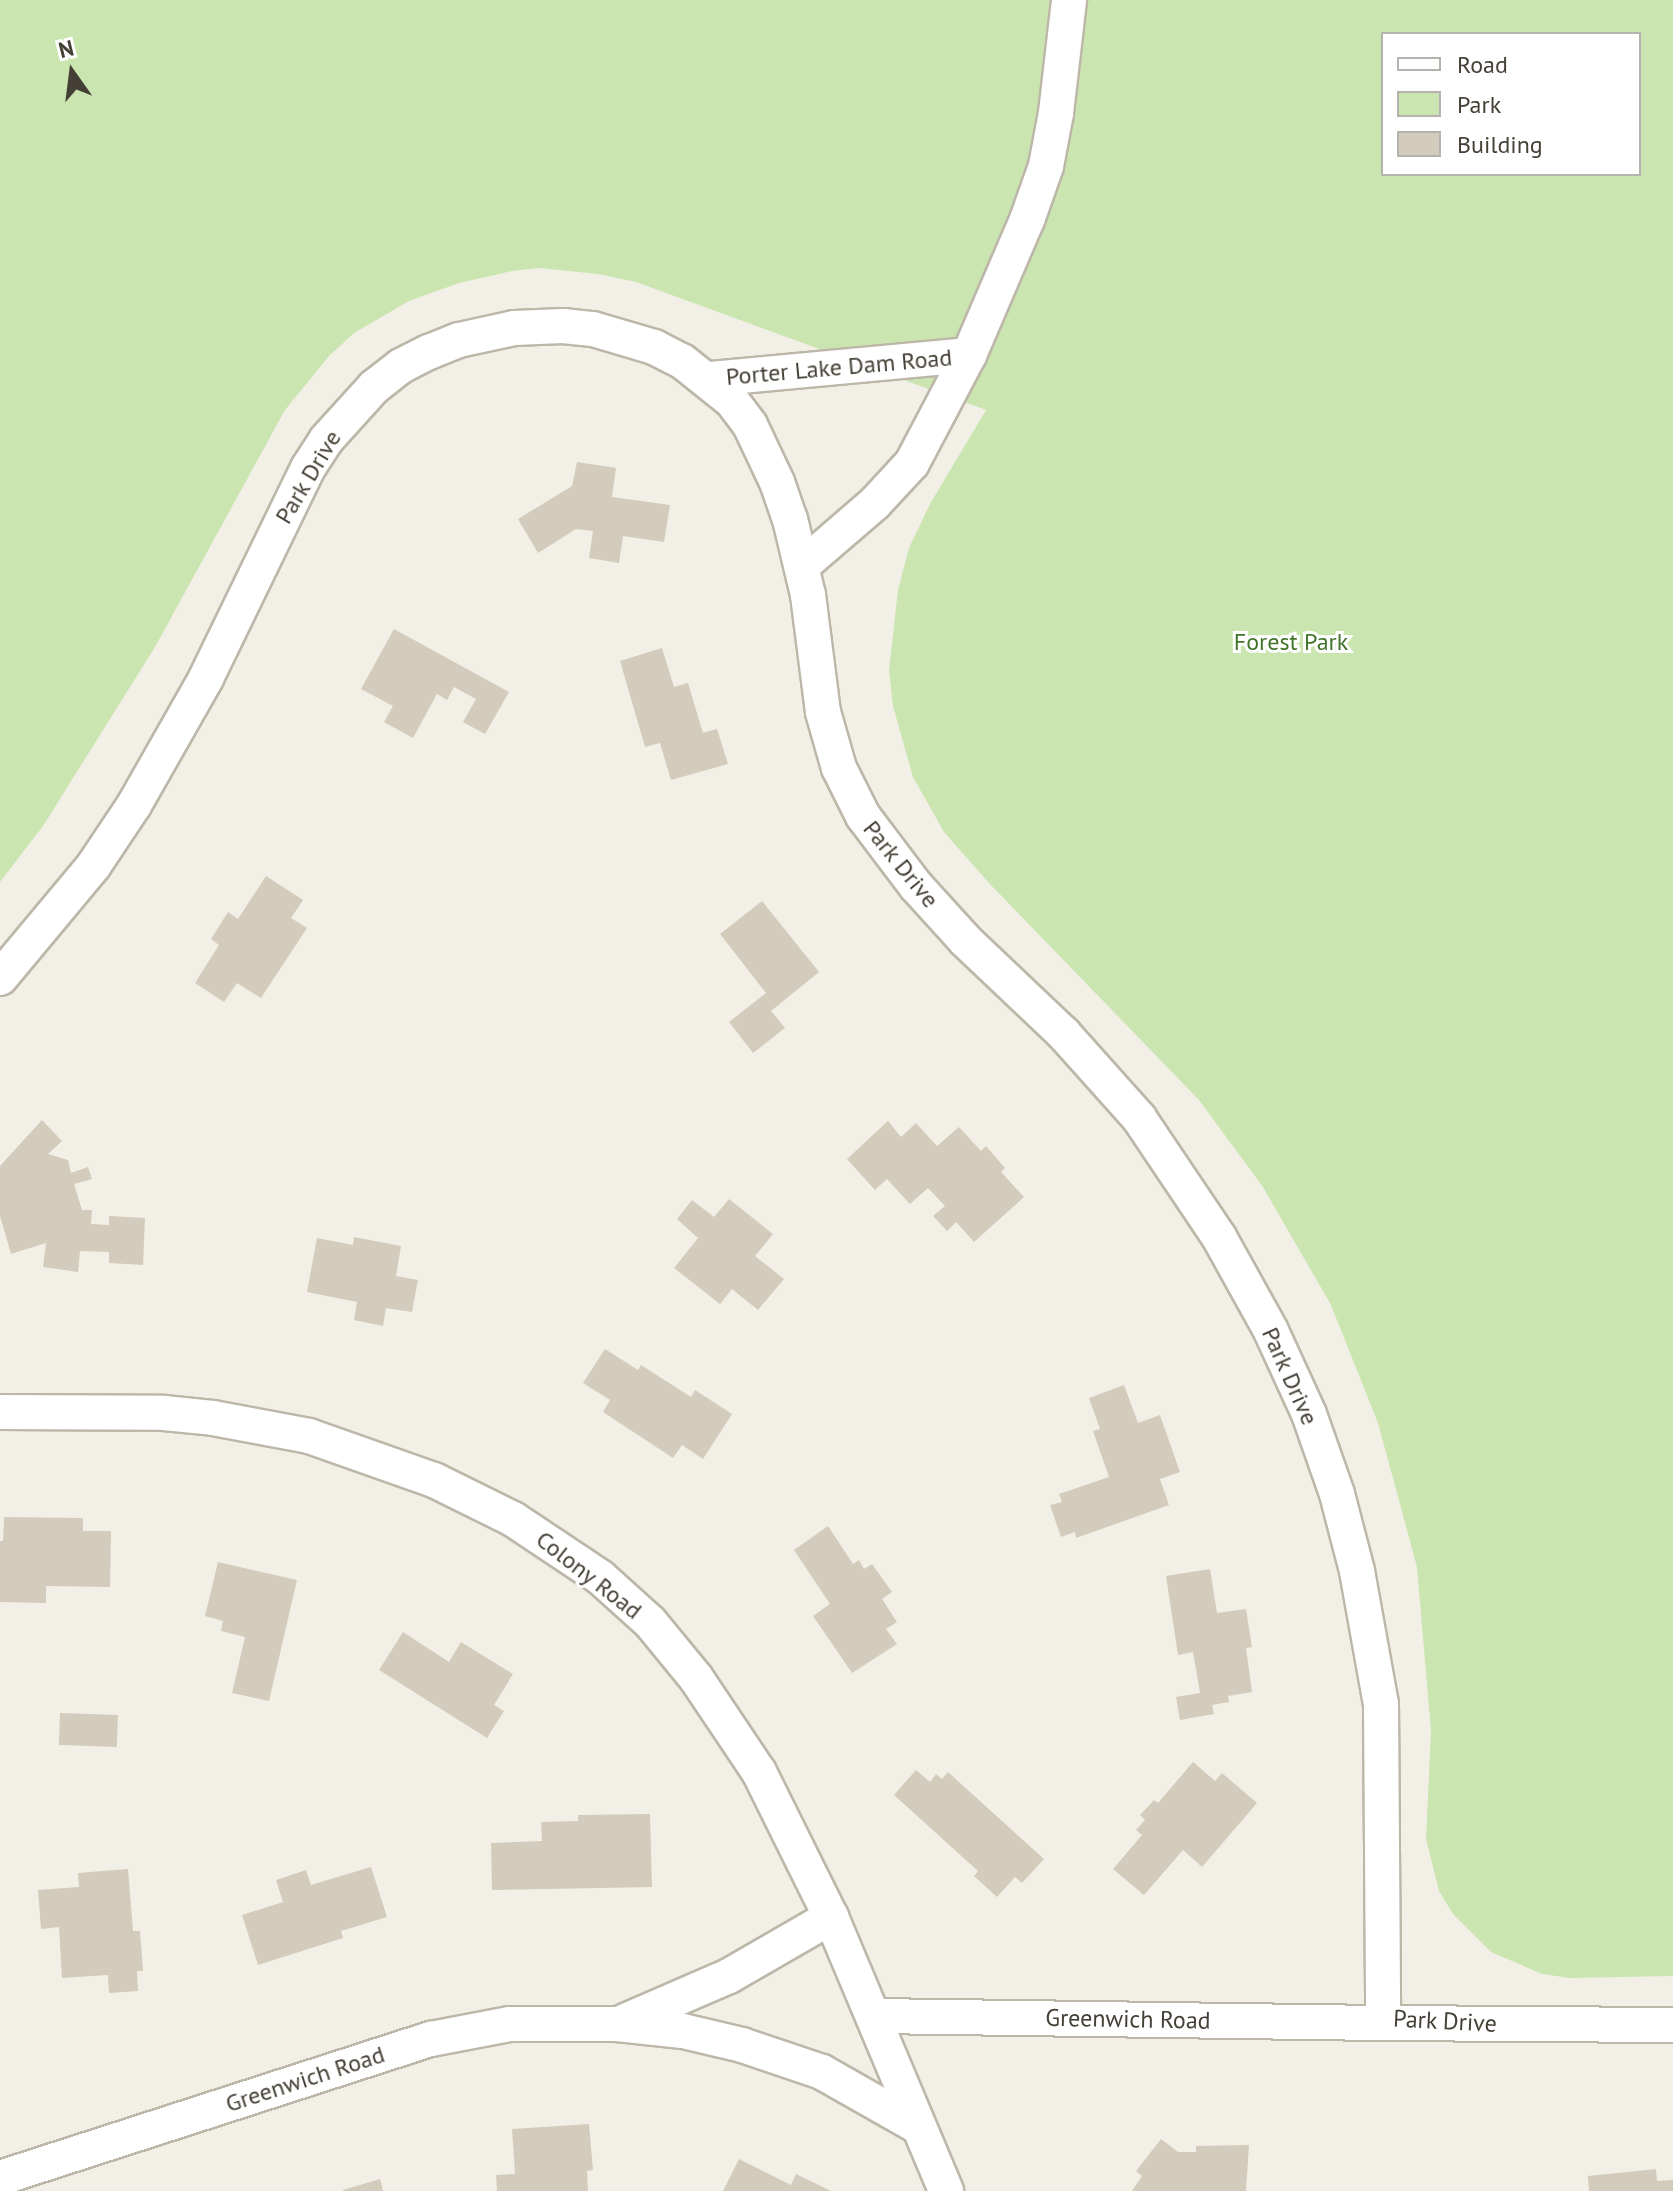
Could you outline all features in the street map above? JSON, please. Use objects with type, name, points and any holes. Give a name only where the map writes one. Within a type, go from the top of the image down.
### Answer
[{"type":"street","name":"Porter Lake Dam Road","points":[[802,566],[875,503],[912,463],[969,355],[1027,220],[1046,166],[1056,113],[1069,0]]},
{"type":"street","name":"Park Drive","points":[[0,978],[94,865],[134,805],[206,678],[308,468],[326,440],[374,387],[401,366],[459,340],[514,328],[563,326],[609,333],[654,347],[709,379],[732,401],[750,425],[777,482],[802,566],[823,712],[839,768],[863,816],[916,886],[966,941],[1064,1034],[1139,1118],[1219,1237],[1271,1331],[1309,1414],[1337,1494],[1353,1555],[1381,1704],[1383,2023],[1673,2025]]},
{"type":"street","name":"Porter Lake Dam Road","points":[[709,379],[969,355]]},
{"type":"street","name":"Colony Road","points":[[0,1412],[164,1413],[309,1436],[434,1480],[551,1541],[600,1577],[650,1622],[696,1678],[759,1772],[831,1917],[946,2191]]},
{"type":"street","name":"Greenwich Road","points":[[617,2024],[705,1988],[831,1917]]},
{"type":"street","name":"Greenwich Road","points":[[873,2016],[1383,2023]]},
{"type":"street","name":"Greenwich Road","points":[[0,2178],[431,2039],[510,2024],[617,2024],[683,2031],[742,2045],[822,2072],[917,2126]]},
{"type":"green space","name":"Forest Park","points":[[0,0],[1673,0],[1673,1976],[1570,1978],[1542,1974],[1491,1952],[1453,1914],[1439,1891],[1426,1839],[1431,1731],[1417,1567],[1378,1423],[1331,1305],[1263,1187],[1199,1100],[989,883],[944,832],[913,777],[893,706],[889,670],[898,590],[909,548],[930,504],[986,410],[636,282],[598,274],[539,268],[512,271],[459,283],[409,301],[354,333],[329,356],[285,410],[155,647],[43,826],[0,882]]},
{"type":"building","points":[[577,462],[616,468],[612,497],[670,505],[664,542],[623,536],[619,563],[589,558],[593,531],[576,529],[538,553],[518,519],[572,486]]},
{"type":"building","points":[[394,629],[509,692],[485,734],[463,722],[476,699],[454,687],[447,700],[437,694],[413,738],[384,722],[393,706],[361,689]]},
{"type":"building","points":[[662,648],[674,687],[688,683],[703,733],[717,729],[728,764],[671,780],[660,743],[645,747],[620,661]]},
{"type":"building","points":[[266,876],[303,900],[291,918],[307,928],[261,998],[237,983],[224,1002],[195,983],[219,945],[211,939],[228,912],[238,919]]},
{"type":"building","points":[[762,901],[819,972],[771,1011],[785,1028],[753,1053],[729,1022],[766,993],[720,934]]},
{"type":"building","points":[[42,1120],[62,1141],[48,1154],[68,1160],[71,1173],[88,1167],[92,1179],[74,1184],[82,1210],[92,1210],[91,1224],[109,1225],[109,1216],[145,1218],[143,1265],[109,1263],[109,1252],[80,1251],[78,1272],[43,1267],[46,1243],[11,1254],[0,1216],[0,1166]]},
{"type":"building","points":[[888,1121],[901,1137],[916,1123],[937,1146],[959,1127],[981,1151],[986,1146],[1005,1168],[1001,1172],[1024,1197],[974,1242],[956,1222],[947,1231],[933,1216],[945,1206],[928,1188],[910,1204],[887,1179],[875,1190],[847,1159]]},
{"type":"building","points":[[729,1199],[773,1234],[755,1256],[784,1279],[758,1310],[732,1289],[720,1304],[674,1268],[698,1238],[677,1219],[692,1200],[714,1217]]},
{"type":"building","points":[[354,1237],[401,1246],[396,1276],[418,1280],[412,1312],[386,1308],[383,1326],[354,1320],[357,1302],[307,1292],[317,1238],[353,1245]]},
{"type":"building","points":[[605,1349],[638,1370],[641,1365],[691,1397],[695,1390],[732,1414],[703,1459],[682,1445],[673,1458],[603,1412],[610,1400],[583,1383]]},
{"type":"building","points":[[1124,1385],[1138,1423],[1160,1415],[1180,1472],[1160,1479],[1169,1505],[1076,1538],[1075,1532],[1061,1537],[1050,1505],[1062,1502],[1059,1494],[1109,1477],[1093,1431],[1100,1429],[1089,1398]]},
{"type":"building","points":[[4,1517],[83,1518],[83,1531],[111,1531],[110,1587],[46,1586],[46,1603],[0,1602],[0,1541],[3,1541]]},
{"type":"building","points":[[828,1526],[853,1564],[859,1560],[864,1569],[872,1564],[892,1592],[882,1599],[897,1622],[886,1629],[897,1644],[852,1673],[813,1616],[830,1604],[794,1550]]},
{"type":"building","points":[[218,1562],[297,1580],[269,1701],[232,1693],[245,1637],[221,1631],[223,1621],[205,1616]]},
{"type":"building","points":[[1210,1569],[1217,1613],[1246,1609],[1252,1647],[1246,1648],[1252,1692],[1228,1696],[1229,1702],[1212,1705],[1214,1714],[1180,1720],[1176,1697],[1200,1693],[1193,1652],[1178,1655],[1166,1576]]},
{"type":"building","points":[[403,1632],[449,1662],[461,1642],[513,1674],[494,1705],[504,1711],[487,1738],[379,1670]]},
{"type":"building","points":[[60,1713],[118,1715],[117,1747],[59,1745]]},
{"type":"building","points":[[1193,1762],[1215,1781],[1222,1773],[1257,1803],[1202,1867],[1183,1850],[1144,1895],[1113,1869],[1142,1835],[1136,1830],[1145,1820],[1140,1815],[1154,1800],[1158,1803]]},
{"type":"building","points":[[916,1770],[930,1782],[936,1774],[942,1779],[948,1772],[1044,1859],[1022,1883],[1015,1877],[997,1897],[974,1876],[978,1871],[894,1795]]},
{"type":"building","points":[[650,1814],[652,1887],[492,1890],[491,1843],[542,1841],[541,1822],[578,1821],[578,1815]]},
{"type":"building","points":[[371,1867],[387,1917],[341,1931],[343,1938],[258,1965],[242,1915],[283,1902],[276,1880],[306,1870],[311,1885]]},
{"type":"building","points":[[128,1869],[133,1931],[140,1931],[143,1971],[137,1971],[138,1991],[109,1993],[108,1975],[62,1978],[59,1927],[41,1929],[38,1890],[79,1887],[78,1873]]},
{"type":"building","points":[[589,2124],[593,2170],[587,2171],[588,2191],[497,2191],[496,2175],[515,2174],[512,2129]]},
{"type":"building","points":[[1161,2139],[1178,2152],[1196,2152],[1196,2146],[1249,2145],[1246,2191],[1132,2191],[1142,2176],[1136,2171]]},
{"type":"building","points":[[739,2159],[791,2185],[796,2174],[831,2191],[723,2191]]},
{"type":"building","points":[[1656,2169],[1657,2181],[1673,2180],[1673,2191],[1589,2191],[1588,2176]]},
{"type":"building","points":[[380,2179],[383,2191],[343,2191],[343,2190]]}]
